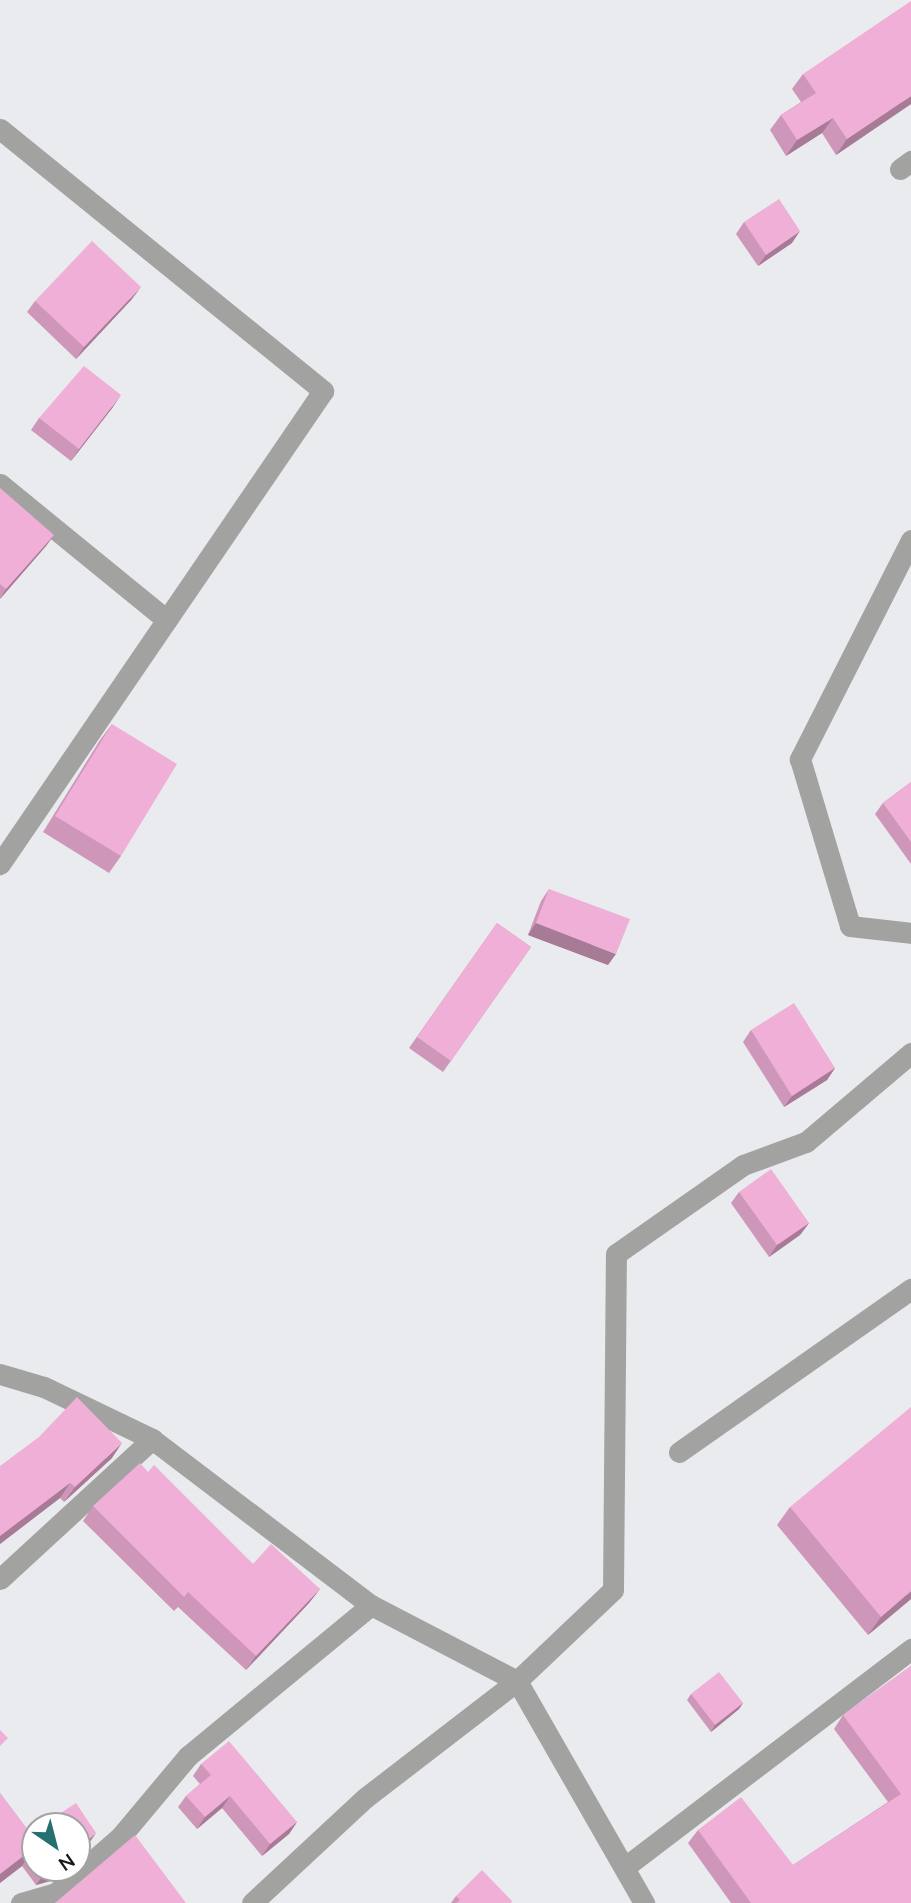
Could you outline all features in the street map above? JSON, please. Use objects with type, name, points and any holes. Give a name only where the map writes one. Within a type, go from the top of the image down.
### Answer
[{"type":"street","points":[[0,129],[323,391],[0,864]]},
{"type":"street","points":[[0,484],[167,620]]},
{"type":"street","points":[[911,540],[800,759],[850,926],[911,933]]},
{"type":"street","points":[[252,1903],[365,1798],[517,1681],[613,1590],[615,1254],[743,1165],[806,1142],[911,1053]]},
{"type":"street","points":[[679,1452],[911,1289]]},
{"type":"street","points":[[0,1374],[44,1387],[152,1439],[372,1605],[517,1681],[625,1867],[640,1900]]},
{"type":"street","points":[[0,1579],[152,1439]]},
{"type":"street","points":[[21,1903],[56,1893],[121,1836],[188,1756],[372,1605]]},
{"type":"street","points":[[625,1867],[911,1649]]},
{"type":"building","points":[[911,1],[911,96],[847,139],[833,118],[797,140],[781,115],[816,93],[803,74]]},
{"type":"building","points":[[779,199],[800,231],[766,255],[744,222]]},
{"type":"building","points":[[92,241],[141,287],[84,347],[35,301]]},
{"type":"building","points":[[84,366],[121,395],[79,449],[39,418]]},
{"type":"building","points":[[0,488],[54,535],[6,589],[0,584]]},
{"type":"building","points":[[112,724],[177,764],[121,856],[55,816]]},
{"type":"building","points":[[911,782],[911,842],[883,803]]},
{"type":"building","points":[[549,889],[630,919],[616,954],[536,923]]},
{"type":"building","points":[[497,923],[531,947],[451,1061],[417,1037]]},
{"type":"building","points":[[794,1003],[835,1068],[792,1096],[751,1030]]},
{"type":"building","points":[[771,1169],[809,1223],[777,1245],[739,1192]]},
{"type":"building","points":[[77,1397],[122,1443],[75,1487],[70,1483],[0,1536],[0,1466],[39,1437]]},
{"type":"building","points":[[911,1407],[911,1591],[881,1617],[790,1507]]},
{"type":"building","points":[[140,1463],[148,1472],[154,1465],[253,1564],[271,1544],[320,1589],[256,1656],[188,1592],[184,1597],[93,1506]]},
{"type":"building","points":[[911,1666],[911,1903],[751,1903],[698,1830],[741,1797],[793,1865],[901,1794],[843,1715]]},
{"type":"building","points":[[719,1672],[743,1703],[715,1725],[691,1694]]},
{"type":"building","points":[[0,1730],[8,1738],[0,1746]]},
{"type":"building","points":[[229,1741],[297,1822],[270,1844],[230,1796],[205,1817],[186,1796],[211,1775],[201,1764]]},
{"type":"building","points":[[0,1793],[21,1821],[21,1858],[0,1874]]},
{"type":"building","points":[[76,1803],[82,1812],[62,1812]]},
{"type":"building","points":[[135,1835],[186,1903],[55,1903],[80,1882],[91,1882],[91,1872]]},
{"type":"building","points":[[482,1870],[511,1903],[456,1903],[460,1900],[456,1896]]}]
